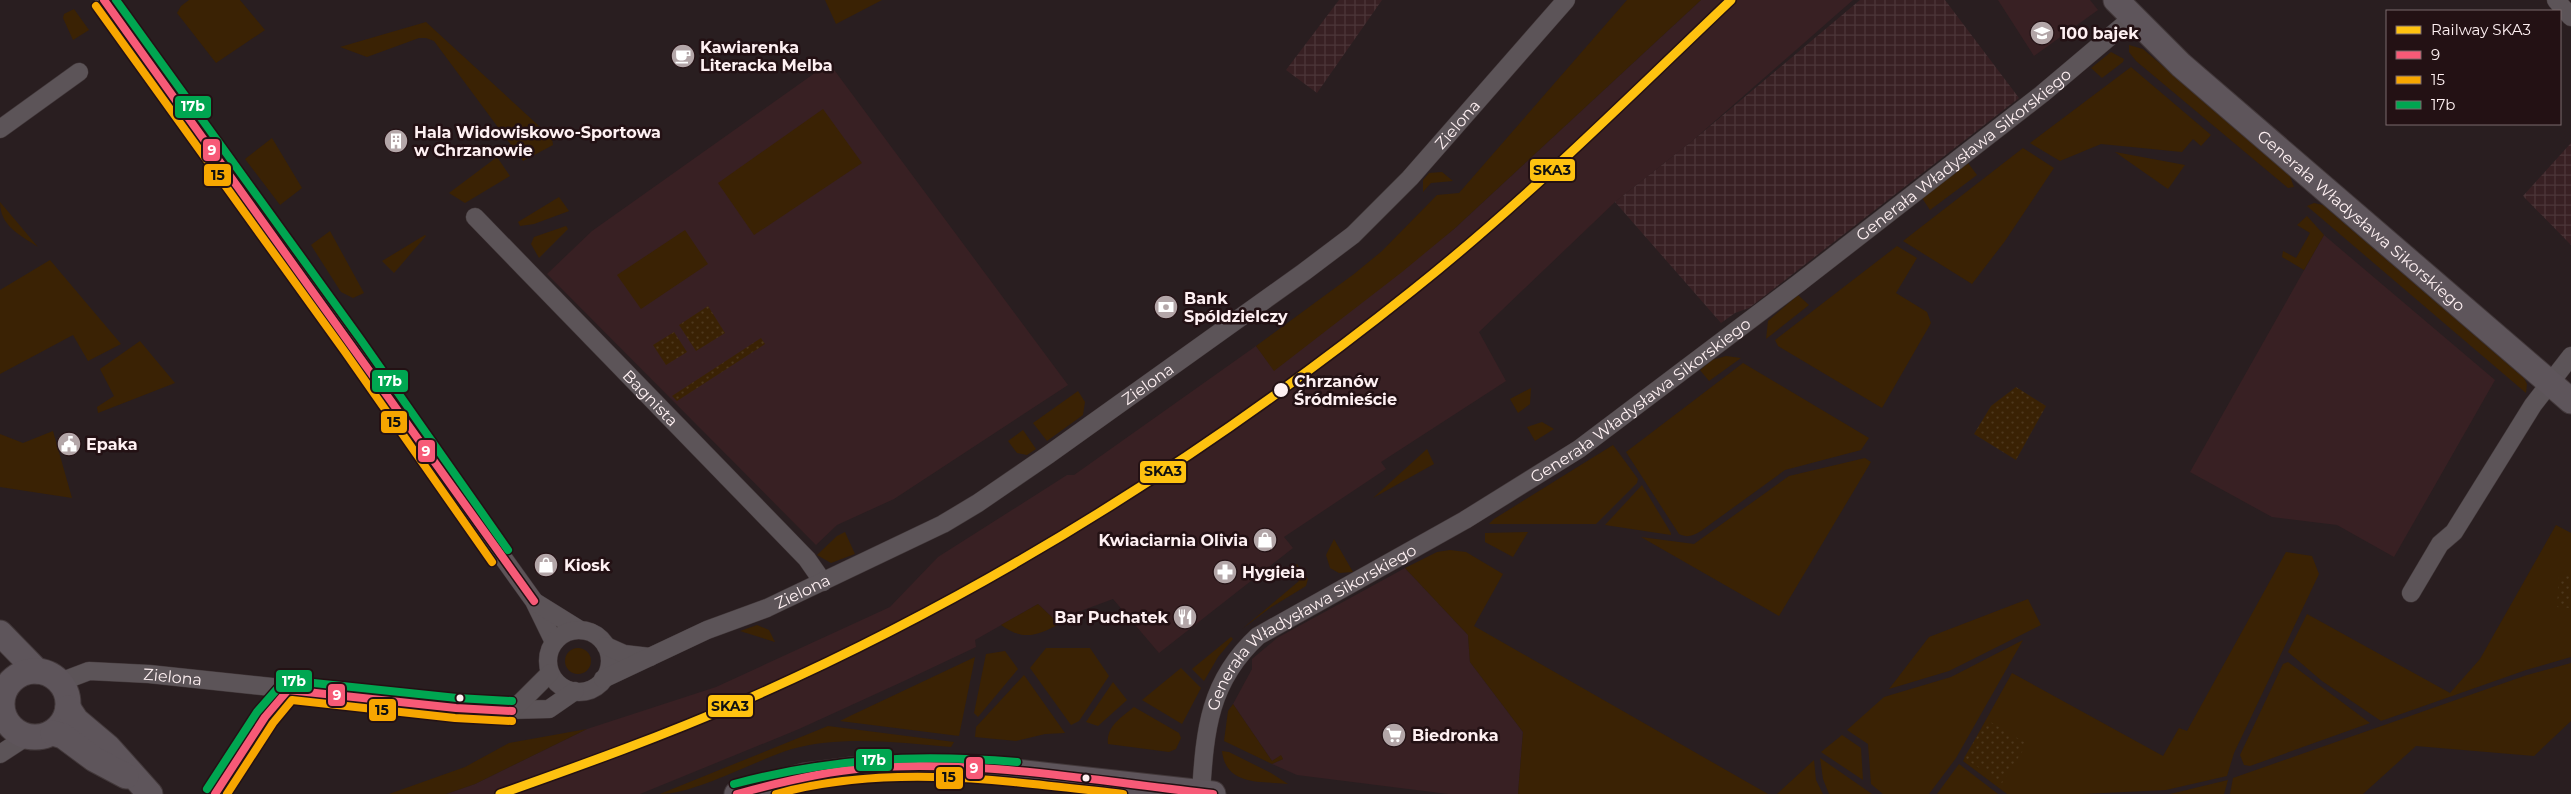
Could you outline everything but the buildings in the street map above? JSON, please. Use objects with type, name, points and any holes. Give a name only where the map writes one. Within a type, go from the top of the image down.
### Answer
[{"type":"street","points":[[104,0],[534,601],[554,642]]},
{"type":"street","name":"Zielona","points":[[604,679],[718,625],[756,612],[823,582],[943,524],[984,499],[1342,244],[1410,178],[1566,0]]},
{"type":"street","points":[[2556,0],[2571,17]]},
{"type":"street","name":"Generała Władysława Sikorskiego","points":[[1207,793],[1204,744],[1211,707],[1217,692],[1237,660],[1258,636],[1465,520],[1579,450],[2032,102],[2124,9],[2196,77],[2571,401]]},
{"type":"street","points":[[0,129],[79,72]]},
{"type":"street","name":"Bagnista","points":[[475,217],[807,559],[823,582]]},
{"type":"street","points":[[2411,593],[2440,544],[2454,532],[2549,383],[2571,356]]},
{"type":"street","points":[[534,601],[580,630]]},
{"type":"street","points":[[606,646],[610,659],[604,679],[586,691],[564,688],[549,668],[549,652],[554,642],[569,631],[580,630],[590,632],[606,646],[624,654],[650,657]]},
{"type":"street","points":[[0,633],[37,671],[53,676],[60,682],[67,695],[68,708],[64,722],[53,733],[37,738],[26,737],[16,732],[2,720],[2,704],[3,693],[8,684],[16,677],[37,671]]},
{"type":"street","points":[[512,711],[549,668]]},
{"type":"street","name":"Zielona","points":[[60,682],[90,671],[149,674],[469,710],[512,711],[549,709],[575,691]]},
{"type":"street","points":[[215,794],[265,717],[288,690]]},
{"type":"street","points":[[68,708],[76,720],[108,747],[143,788]]},
{"type":"street","points":[[53,733],[63,736],[94,759],[143,788]]},
{"type":"street","points":[[0,754],[26,737]]},
{"type":"street","points":[[737,794],[804,776],[867,768],[924,767],[971,768],[1207,793]]},
{"type":"shaded area","points":[[189,0],[240,0],[265,30],[216,63],[177,13],[181,6]]},
{"type":"shaded area","points":[[825,0],[882,0],[836,24]]},
{"type":"shaded area","points":[[1339,0],[1382,0],[1317,93],[1286,70]]},
{"type":"shaded area","points":[[1627,0],[1701,0],[1454,229],[1402,272],[1274,371],[1256,346],[1354,274],[1382,251],[1437,195],[1459,193]]},
{"type":"shaded area","points":[[1701,0],[1853,0],[1691,142],[1615,202],[1479,332],[1506,381],[1381,462],[1386,469],[1284,537],[1293,548],[1159,653],[1113,599],[1078,612],[1059,624],[1038,604],[975,640],[976,647],[799,729],[640,794],[446,794],[475,784],[587,729],[716,687],[890,607],[938,557],[1067,475],[1074,475],[1256,346],[1274,370],[1454,229]]},
{"type":"shaded area","points":[[1860,0],[1945,0],[2019,98],[1749,308],[1735,313],[1721,323],[1615,202],[1691,142]]},
{"type":"shaded area","name":"100 bajek","points":[[1998,0],[2090,0],[2098,10],[2034,56]]},
{"type":"shaded area","points":[[74,9],[89,30],[73,40],[63,18],[64,14]]},
{"type":"shaded area","points":[[426,22],[552,138],[553,145],[523,161],[434,41],[419,38],[367,57],[340,47]]},
{"type":"shaded area","points":[[2129,45],[2143,49],[2289,174],[2294,187],[2288,188],[2136,61],[2129,52]]},
{"type":"shaded area","points":[[2111,52],[2124,59],[2123,62],[2102,78],[2091,68]]},
{"type":"shaded area","points":[[829,63],[1068,385],[894,499],[837,525],[816,545],[547,274],[592,231]]},
{"type":"shaded area","points":[[2131,67],[2211,135],[2201,146],[2193,139],[2182,152],[2101,144],[2060,161],[2030,143]]},
{"type":"shaded area","points":[[823,109],[862,163],[754,235],[718,183]]},
{"type":"shaded area","points":[[272,138],[302,188],[280,205],[245,159]]},
{"type":"shaded area","points":[[2571,143],[2571,245],[2523,196]]},
{"type":"shaded area","points":[[2023,148],[2054,168],[2005,241],[1972,284],[1903,241]]},
{"type":"shaded area","points":[[2115,152],[2185,165],[2168,189]]},
{"type":"shaded area","points":[[497,157],[510,176],[465,203],[449,193]]},
{"type":"shaded area","points":[[1968,163],[1977,175],[1930,210],[1922,198]]},
{"type":"shaded area","points":[[1442,172],[1453,181],[1431,183],[1423,192],[1423,180],[1429,173]]},
{"type":"shaded area","points":[[559,197],[569,211],[534,224],[520,226],[518,222]]},
{"type":"shaded area","points":[[0,202],[38,247],[7,224],[3,217]]},
{"type":"shaded area","points":[[2314,203],[2323,205],[2524,378],[2527,384],[2526,393],[2307,206]]},
{"type":"shaded area","points":[[2307,216],[2324,235],[2304,270],[2282,257],[2283,251],[2296,258],[2310,233],[2297,225]]},
{"type":"shaded area","points":[[566,226],[568,229],[539,258],[531,244],[534,237]]},
{"type":"shaded area","points":[[685,230],[708,264],[641,309],[617,275]]},
{"type":"shaded area","points":[[330,231],[364,293],[353,298],[341,292],[311,245]]},
{"type":"shaded area","points":[[425,235],[394,273],[382,261]]},
{"type":"shaded area","points":[[2324,235],[2495,380],[2394,557],[2337,525],[2272,517],[2190,472]]},
{"type":"shaded area","points":[[1897,246],[1917,258],[1896,293],[1927,312],[1931,323],[1882,408],[1778,346],[1775,340]]},
{"type":"shaded area","points":[[50,260],[121,344],[88,361],[73,335],[0,374],[0,290]]},
{"type":"shaded area","points":[[1798,295],[1809,305],[1766,339],[1768,321]]},
{"type":"shaded area","points":[[708,306],[725,333],[696,351],[679,325]]},
{"type":"shaded area","points":[[674,332],[687,352],[666,365],[653,345]]},
{"type":"shaded area","points":[[761,338],[765,344],[677,401],[672,396]]},
{"type":"shaded area","points":[[140,341],[175,383],[98,413],[97,407],[114,396],[100,369]]},
{"type":"shaded area","points":[[1726,356],[1741,358],[1709,381],[1700,370],[1712,360]]},
{"type":"shaded area","points":[[1743,363],[1869,438],[1861,450],[1785,470],[1701,531],[1690,536],[1679,534],[1626,452]]},
{"type":"shaded area","points":[[2016,387],[2046,406],[2016,460],[1974,434],[1991,406]]},
{"type":"shaded area","points":[[1531,388],[1530,404],[1518,413],[1510,399]]},
{"type":"shaded area","points":[[1078,391],[1085,402],[1083,415],[1047,441],[1033,423]]},
{"type":"shaded area","points":[[1542,422],[1554,429],[1535,441],[1527,427]]},
{"type":"shaded area","points":[[1023,430],[1036,449],[1027,455],[1017,453],[1008,441]]},
{"type":"shaded area","points":[[53,431],[72,498],[0,487],[0,434],[23,443]]},
{"type":"shaded area","points":[[1613,445],[1638,479],[1637,483],[1596,524],[1489,524],[1494,519]]},
{"type":"shaded area","points":[[1427,449],[1434,464],[1373,498]]},
{"type":"shaded area","points":[[1865,458],[1871,462],[1779,616],[1641,537],[1694,544],[1789,476]]},
{"type":"shaded area","points":[[1642,485],[1671,533],[1671,535],[1605,525]]},
{"type":"shaded area","points":[[2556,525],[2571,533],[2571,657],[2526,670],[2381,721],[2322,681],[2288,652],[2307,614],[2450,693],[2480,659]]},
{"type":"shaded area","points":[[845,532],[855,554],[831,563],[817,555],[837,536]]},
{"type":"shaded area","points":[[1528,532],[1513,557],[1485,542],[1485,533]]},
{"type":"shaded area","points":[[1334,539],[1353,572],[1339,573],[1330,568],[1326,555]]},
{"type":"shaded area","points":[[1450,550],[1466,552],[1503,574],[1474,626],[1768,794],[1518,794],[1523,732],[1470,662],[1468,635],[1405,568],[1437,552]]},
{"type":"shaded area","points":[[2286,552],[2312,556],[2319,574],[2234,753],[2227,776],[2166,790],[2083,794],[2007,794],[1963,761],[2012,673],[2163,756],[2179,728],[2187,731]]},
{"type":"shaded area","points":[[1297,564],[1308,579],[1306,586],[1270,608],[1242,629],[1299,581],[1289,569]]},
{"type":"shaded area","points":[[1405,568],[1468,635],[1470,662],[1523,732],[1518,794],[1448,794],[1297,775],[1272,764],[1283,759],[1281,756],[1272,761],[1233,704],[1252,669],[1252,659],[1277,638]]},
{"type":"shaded area","points":[[2559,576],[2571,576],[2571,608],[2557,607]]},
{"type":"shaded area","points":[[2028,599],[2041,625],[1949,671],[1889,689],[1929,637]]},
{"type":"shaded area","points":[[1038,604],[1059,624],[1037,634],[1030,635],[1016,633],[1001,625]]},
{"type":"shaded area","points":[[757,625],[769,630],[775,642],[740,631]]},
{"type":"shaded area","points":[[1231,637],[1233,639],[1218,657],[1204,681],[1192,669]]},
{"type":"shaded area","points":[[2023,640],[1956,758],[1929,794],[1883,794],[1871,784],[1868,744],[1847,730],[1884,697],[1951,677]]},
{"type":"shaded area","points":[[578,648],[587,652],[591,661],[587,670],[578,674],[569,670],[565,661],[569,652]]},
{"type":"shaded area","points":[[1046,648],[1090,648],[1109,676],[1079,721],[1071,725],[1030,668]]},
{"type":"shaded area","points":[[1005,651],[1018,669],[978,717],[974,713],[986,654]]},
{"type":"shaded area","points":[[975,657],[959,736],[840,721],[852,715]]},
{"type":"shaded area","points":[[2288,662],[2370,723],[2250,766],[2244,765],[2240,755],[2283,664]]},
{"type":"shaded area","points":[[2571,663],[2571,721],[2534,756],[2416,746],[2363,794],[2230,794],[2233,778],[2527,675]]},
{"type":"shaded area","points":[[1181,668],[1201,688],[1182,724],[1142,700]]},
{"type":"shaded area","points":[[1024,675],[1065,733],[1045,734],[1016,741],[975,737],[976,727]]},
{"type":"shaded area","points":[[1113,682],[1127,700],[1098,726],[1086,722]]},
{"type":"shaded area","points":[[1233,704],[1272,761],[1281,755],[1283,759],[1272,764],[1224,741],[1228,711]]},
{"type":"shaded area","points":[[1134,707],[1179,733],[1181,738],[1176,749],[1169,752],[1108,744],[1112,727]]},
{"type":"shaded area","points":[[1987,720],[2027,744],[2002,783],[1964,758]]},
{"type":"shaded area","points":[[828,726],[954,742],[951,747],[871,741],[831,742],[811,745],[777,754],[690,789],[660,794]]},
{"type":"shaded area","points":[[587,729],[475,784],[446,794],[389,794],[465,767],[509,743]]},
{"type":"shaded area","points":[[1842,735],[1861,748],[1863,780],[1821,752]]},
{"type":"shaded area","points":[[1222,751],[1229,752],[1271,773],[1288,784],[1246,780],[1237,776],[1225,762]]},
{"type":"shaded area","points":[[1820,758],[1872,794],[1829,794],[1823,779]]},
{"type":"shaded area","points":[[1814,760],[1816,780],[1823,794],[1777,794]]},
{"type":"shaded area","points":[[1959,764],[1998,794],[1937,794]]},
{"type":"shaded area","points":[[2228,780],[2224,794],[2170,794]]},
{"type":"rail line","name":"SKA3","points":[[500,794],[683,726],[832,660],[920,616],[1091,518],[1256,409],[1413,290],[1455,256],[1575,149],[1731,0]]},
{"type":"transit line","name":"9","points":[[104,0],[534,601]]},
{"type":"transit line","name":"17b","points":[[116,0],[361,340],[508,550]]},
{"type":"transit line","name":"15","points":[[96,6],[345,352],[492,562]]},
{"type":"transit line","name":"17b","points":[[207,789],[257,712],[285,680],[457,698],[512,701]]},
{"type":"transit line","name":"9","points":[[215,794],[265,717],[288,690],[456,708],[512,711]]},
{"type":"transit line","name":"15","points":[[227,794],[273,723],[292,700],[455,718],[512,721]]},
{"type":"transit line","name":"17b","points":[[734,784],[805,768],[874,760],[944,758],[1017,762]]},
{"type":"transit line","name":"9","points":[[737,794],[833,772],[909,766],[996,769],[1040,773],[1213,794]]},
{"type":"transit line","name":"15","points":[[776,794],[862,779],[905,777],[949,777],[992,780],[1123,794]]},
{"type":"place","name":"100 bajek","points":[[2042,33]]},
{"type":"place","name":"Kawiarenka Literacka Melba","points":[[683,56]]},
{"type":"place","name":"Hala Widowiskowo-Sportowa w Chrzanowie","points":[[396,141]]},
{"type":"place","name":"Bank Spóldzielczy","points":[[1166,307]]},
{"type":"place","name":"Chrzanów Śródmieście","points":[[1281,390]]},
{"type":"place","name":"Epaka","points":[[69,444]]},
{"type":"place","name":"Kwiaciarnia Olivia","points":[[1265,540]]},
{"type":"place","name":"Kiosk","points":[[546,565]]},
{"type":"place","name":"Hygieia","points":[[1225,572]]},
{"type":"place","name":"Bar Puchatek","points":[[1185,617]]},
{"type":"place","name":"Biedronka","points":[[1394,735]]}]
